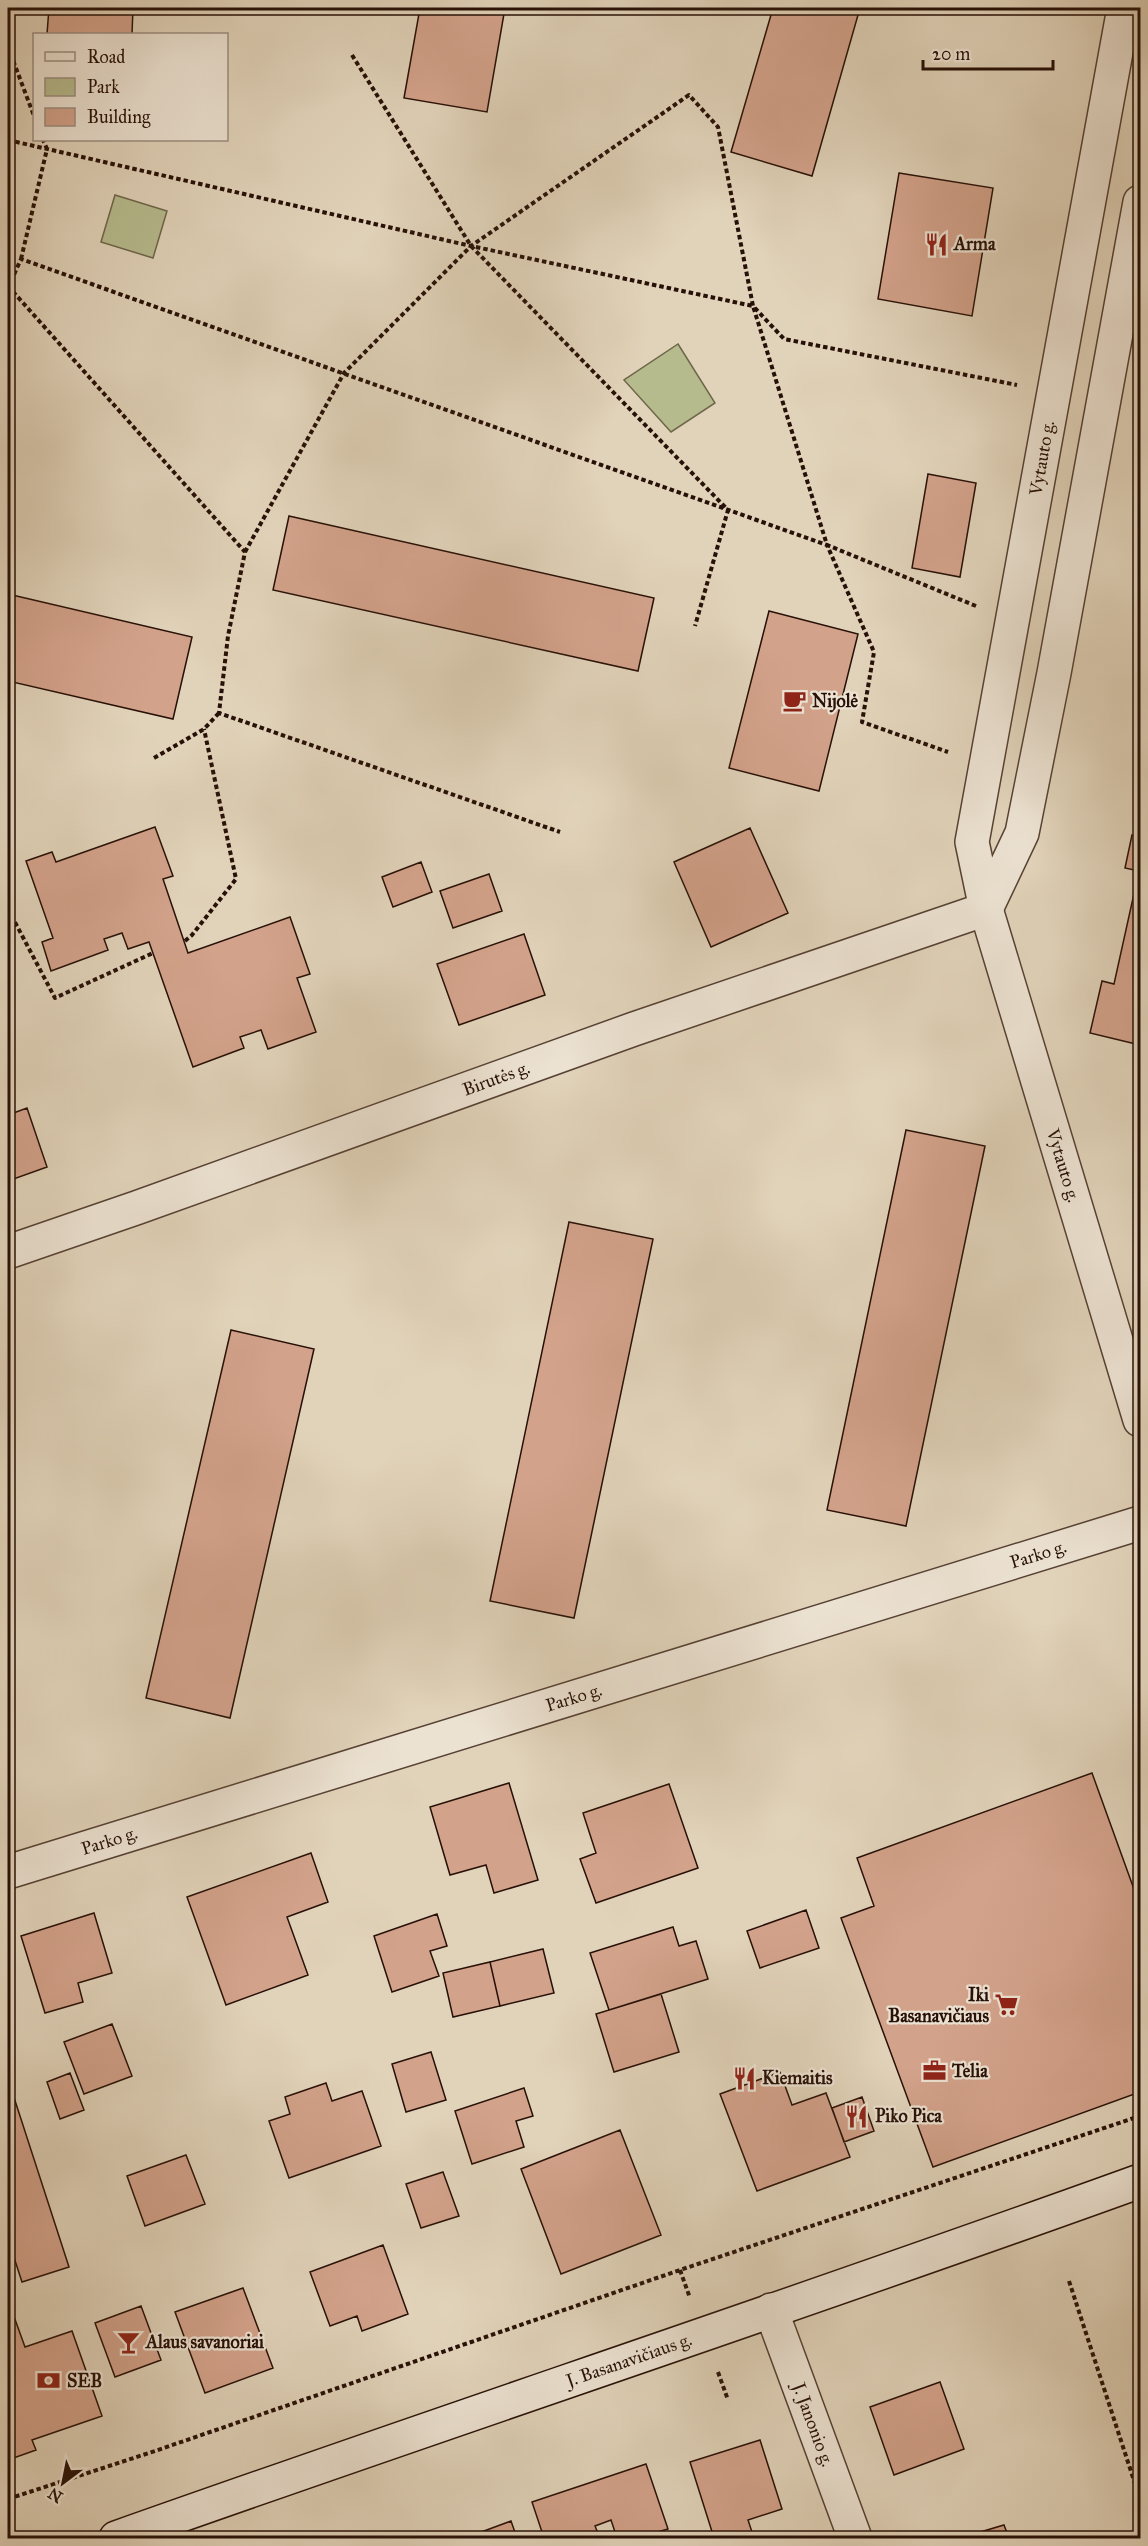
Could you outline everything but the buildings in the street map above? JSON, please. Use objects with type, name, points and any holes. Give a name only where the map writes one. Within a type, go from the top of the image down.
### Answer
[{"type":"street","name":"Vytauto g.","points":[[1124,8],[972,842],[986,909],[1140,1420]]},
{"type":"street","points":[[986,909],[1022,833],[1054,673],[1127,348],[1140,202]]},
{"type":"street","name":"Birutės g.","points":[[8,1252],[634,1029],[986,909]]},
{"type":"street","name":"Parko g.","points":[[8,1872],[1140,1523]]},
{"type":"street","name":"J. Basanavičiaus g.","points":[[116,2538],[997,2233],[1140,2181]]},
{"type":"street","name":"J. Janonio g.","points":[[771,2310],[855,2538]]},
{"type":"path","points":[[8,47],[33,113]]},
{"type":"path","points":[[352,55],[471,246],[728,510]]},
{"type":"path","points":[[154,758],[204,729],[219,713],[228,636],[245,552],[344,373],[471,246],[689,95],[718,128],[753,306],[827,545],[874,652],[862,722],[986,765]]},
{"type":"path","points":[[8,140],[471,246],[753,306],[784,339],[1054,392]]},
{"type":"path","points":[[44,141],[47,149],[21,259],[8,287],[245,552]]},
{"type":"path","points":[[21,259],[827,545],[1012,620]]},
{"type":"path","points":[[695,626],[728,510]]},
{"type":"path","points":[[219,713],[560,832]]},
{"type":"path","points":[[185,941],[236,879],[204,729]]},
{"type":"path","points":[[8,909],[55,998],[153,953]]},
{"type":"path","points":[[8,2499],[1140,2116]]},
{"type":"path","points":[[1069,2281],[1140,2499]]},
{"type":"green space","points":[[115,195],[167,211],[153,258],[101,242]]},
{"type":"green space","points":[[678,344],[715,403],[671,432],[624,380]]},
{"type":"place","name":"Arma","points":[[936,244]]},
{"type":"place","name":"Nijolė","points":[[794,701]]},
{"type":"place","name":"Iki Basanavičiaus","points":[[1007,2005]]},
{"type":"place","name":"Telia","points":[[934,2071]]},
{"type":"place","name":"Kiemaitis","points":[[744,2078]]},
{"type":"place","name":"Piko Pica","points":[[857,2116]]},
{"type":"place","name":"Alaus savanoriai","points":[[128,2342]]},
{"type":"place","name":"SEB","points":[[49,2381]]}]
